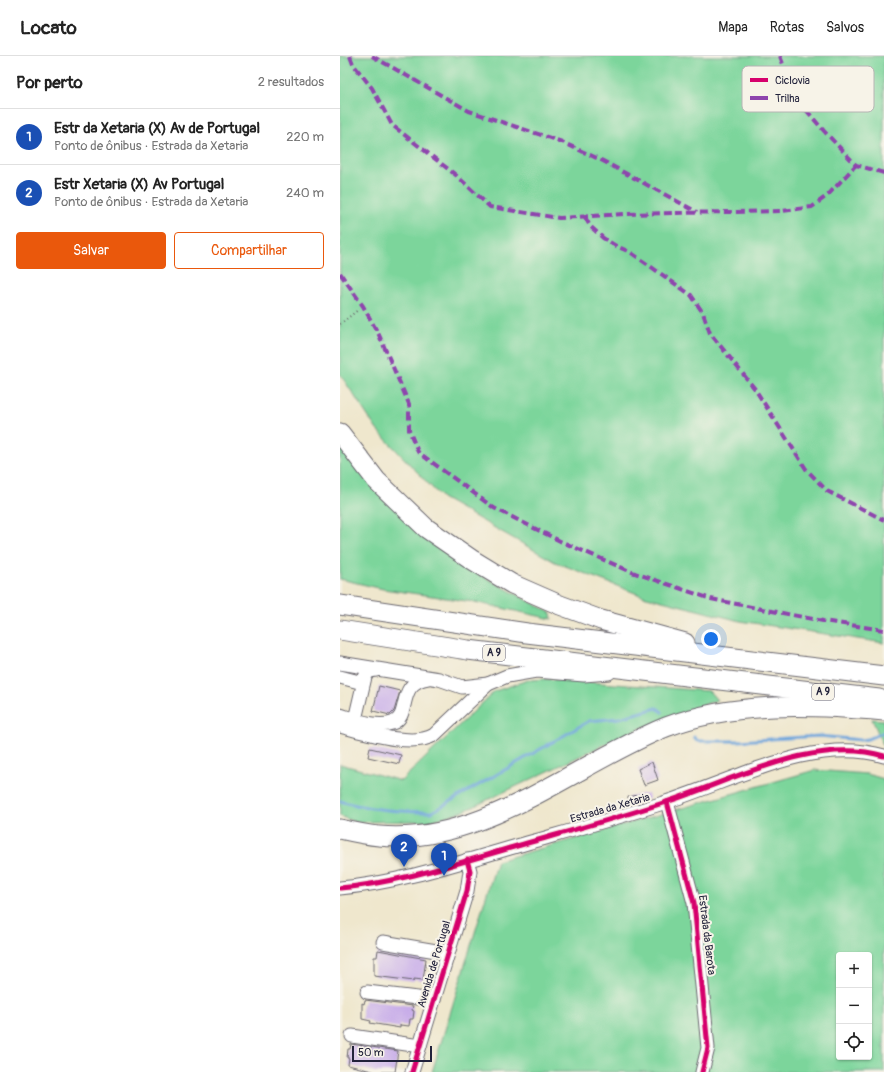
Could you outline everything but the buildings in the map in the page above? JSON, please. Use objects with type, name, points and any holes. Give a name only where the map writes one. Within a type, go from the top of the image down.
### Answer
[{"type":"highway","points":[[340,433],[376,480],[426,528],[471,559],[512,584],[601,620],[736,658]]},
{"type":"highway","name":"A 9","points":[[340,605],[527,633],[884,676]]},
{"type":"highway","name":"A 9","points":[[340,630],[432,645],[884,699]]},
{"type":"highway","points":[[340,829],[380,836],[400,836],[424,835],[467,825],[506,809],[645,737],[690,719],[714,714],[763,708],[797,707],[884,712]]},
{"type":"street","points":[[340,664],[446,681],[462,687],[488,684],[507,676],[526,672],[547,671],[584,675],[649,671]]},
{"type":"street","points":[[347,724],[367,673],[376,670]]},
{"type":"street","points":[[340,677],[364,683]]},
{"type":"street","points":[[347,724],[380,724],[396,722],[401,717],[408,689],[418,680],[428,678]]},
{"type":"street","points":[[340,715],[347,724],[410,740],[423,740],[434,735],[488,684]]},
{"type":"street","name":"Estrada da Xetaria","points":[[340,888],[367,886],[468,860],[667,802],[782,762],[817,752],[848,750],[874,753],[884,756]]},
{"type":"street","name":"Estrada da Barota","points":[[667,802],[694,903],[708,1048],[702,1072]]},
{"type":"street","name":"Avenida de Portugal","points":[[412,1072],[467,891],[470,871],[468,860]]},
{"type":"street","points":[[383,942],[448,953]]},
{"type":"street","points":[[367,992],[434,1000]]},
{"type":"street","points":[[352,1036],[420,1046]]},
{"type":"path","points":[[340,324],[363,306]]},
{"type":"green space","points":[[340,56],[884,56],[884,643],[740,621],[643,596],[555,562],[442,498],[377,430],[340,374]]},
{"type":"green space","points":[[340,444],[473,571],[551,613],[552,619],[474,602],[383,589],[340,579]]},
{"type":"green space","points":[[546,679],[709,691],[717,700],[631,732],[464,811],[431,821],[355,822],[340,816],[340,764],[401,781],[495,691],[528,680]]},
{"type":"green space","points":[[872,719],[884,720],[884,747]]},
{"type":"green space","points":[[815,770],[867,774],[884,779],[884,1072],[432,1072],[497,861]]},
{"type":"waterway","points":[[340,801],[363,807],[386,810],[432,812],[589,721],[619,718],[657,708],[662,712]]},
{"type":"waterway","points":[[694,737],[698,741],[738,741],[819,736],[861,740],[868,739],[884,732]]},
{"type":"marked path","points":[[350,56],[353,64],[372,88],[392,125],[457,176],[490,207],[559,218],[625,214],[782,211],[812,207],[828,195],[856,165]]},
{"type":"marked path","points":[[372,56],[469,111],[562,142],[603,161],[697,212]]},
{"type":"marked path","points":[[780,56],[784,66]]},
{"type":"marked path","points":[[808,112],[856,165],[884,173]]},
{"type":"marked path","points":[[585,217],[590,226],[603,238],[630,252],[691,295],[703,313],[710,333],[755,389],[806,469],[827,491],[884,520]]},
{"type":"marked path","points":[[340,273],[363,306],[379,335],[409,404],[409,430],[418,452],[494,508],[560,541],[632,572],[711,599],[823,621],[884,630]]},
{"type":"cycle path","points":[[340,888],[383,882],[447,866],[647,808],[774,763],[802,756],[830,751],[858,751],[884,756]]},
{"type":"cycle path","points":[[667,802],[694,903],[708,1048],[702,1072]]},
{"type":"cycle path","points":[[412,1072],[467,891],[470,871],[467,860]]},
{"type":"place","name":"Estr Xetaria (X) Av Portugal","points":[[404,867]]},
{"type":"place","name":"Estr da Xetaria (X) Av de Portugal","points":[[444,876]]}]
